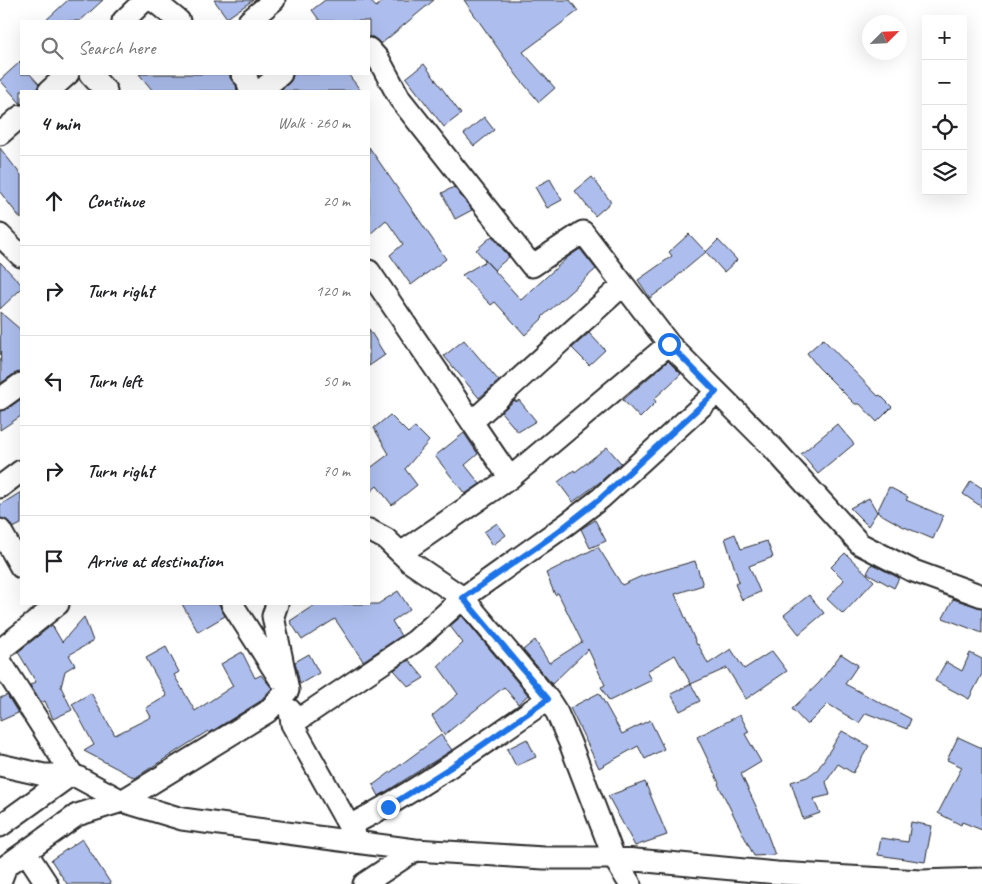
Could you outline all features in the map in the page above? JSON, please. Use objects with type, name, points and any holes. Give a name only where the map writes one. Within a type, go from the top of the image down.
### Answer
[{"type":"street","points":[[124,20],[145,0]]},
{"type":"street","points":[[153,0],[178,20]]},
{"type":"street","points":[[250,20],[274,0]]},
{"type":"street","points":[[370,50],[378,60],[400,99],[532,266],[584,232],[669,344],[773,448],[860,544],[911,570],[982,596]]},
{"type":"street","points":[[50,90],[67,75]]},
{"type":"street","points":[[91,75],[105,90]]},
{"type":"street","points":[[243,75],[247,79],[250,90]]},
{"type":"street","points":[[261,90],[280,75]]},
{"type":"street","points":[[0,134],[20,119]]},
{"type":"street","points":[[0,235],[20,255]]},
{"type":"street","points":[[370,272],[510,478]]},
{"type":"street","points":[[472,421],[623,285]]},
{"type":"street","points":[[401,553],[510,478],[669,344]]},
{"type":"street","points":[[0,398],[20,385]]},
{"type":"street","points":[[292,724],[415,641],[463,598],[551,537],[601,498],[716,392]]},
{"type":"street","points":[[0,488],[20,471]]},
{"type":"street","points":[[0,530],[20,565]]},
{"type":"street","points":[[370,531],[386,539],[410,562],[463,598],[548,699],[557,713],[570,743],[614,858],[630,884]]},
{"type":"street","points":[[233,605],[288,690]]},
{"type":"street","points":[[277,605],[273,616],[288,690],[292,724],[354,834]]},
{"type":"street","points":[[0,656],[3,648],[49,606]]},
{"type":"street","points":[[0,661],[72,774],[122,801],[182,819],[354,834],[415,850],[544,858],[614,858],[781,879],[920,882],[982,879]]},
{"type":"street","points":[[0,882],[6,866],[77,816],[122,801],[267,712],[288,690]]},
{"type":"street","points":[[354,834],[388,807],[451,767],[548,699]]},
{"type":"street","points":[[0,765],[44,775],[72,774]]},
{"type":"street","points":[[0,826],[72,774]]},
{"type":"street","points":[[364,884],[415,850]]},
{"type":"street","points":[[26,852],[47,884]]},
{"type":"building","points":[[68,0],[103,0],[81,20],[46,20]]},
{"type":"building","points":[[214,0],[253,0],[227,18]]},
{"type":"building","points":[[325,0],[370,0],[376,7],[384,0],[434,0],[381,44],[373,37],[370,37],[370,20],[319,20],[312,10]]},
{"type":"building","points":[[464,0],[570,0],[578,11],[523,52],[555,88],[539,102],[518,77]]},
{"type":"building","points":[[20,62],[20,75],[31,75],[39,84],[36,90],[20,90],[20,103],[0,80]]},
{"type":"building","points":[[424,64],[461,114],[444,127],[406,78]]},
{"type":"building","points":[[140,75],[230,75],[237,90],[152,90]]},
{"type":"building","points":[[293,75],[349,75],[360,90],[281,90],[289,83]]},
{"type":"building","points":[[484,117],[494,130],[474,146],[464,134]]},
{"type":"building","points":[[0,148],[20,174],[20,218],[0,192]]},
{"type":"building","points":[[370,148],[446,259],[411,285],[390,255],[403,244],[386,220],[370,234]]},
{"type":"building","points":[[592,177],[611,202],[595,216],[575,191]]},
{"type":"building","points":[[550,179],[562,200],[547,208],[535,187]]},
{"type":"building","points":[[454,187],[472,210],[455,219],[442,193]]},
{"type":"building","points":[[689,234],[706,252],[676,279],[650,298],[638,280],[672,256],[669,252]]},
{"type":"building","points":[[492,236],[509,257],[494,270],[476,250]]},
{"type":"building","points":[[718,240],[737,260],[724,272],[706,252]]},
{"type":"building","points":[[580,249],[596,269],[542,317],[525,335],[495,302],[491,305],[462,275],[486,261],[521,300],[568,257]]},
{"type":"building","points":[[0,262],[20,283],[20,290],[0,309]]},
{"type":"building","points":[[0,312],[20,329],[20,372],[1,383]]},
{"type":"building","points":[[370,331],[385,355],[370,365]]},
{"type":"building","points":[[589,333],[605,350],[589,365],[572,348]]},
{"type":"building","points":[[823,339],[878,396],[880,395],[892,407],[877,422],[860,404],[855,404],[818,367],[807,353]]},
{"type":"building","points":[[464,340],[499,381],[479,398],[444,356]]},
{"type":"building","points":[[668,361],[681,374],[654,399],[656,402],[640,418],[623,400]]},
{"type":"building","points":[[20,400],[20,417],[0,430],[0,411],[7,409]]},
{"type":"building","points":[[515,400],[516,402],[519,400],[536,421],[518,432],[501,412]]},
{"type":"building","points":[[390,415],[408,433],[415,427],[429,441],[405,469],[417,485],[392,505],[377,486],[370,492],[370,468],[389,454],[374,428]]},
{"type":"building","points":[[837,424],[854,444],[818,474],[801,454]]},
{"type":"building","points":[[464,433],[478,454],[465,465],[480,484],[465,494],[435,456]]},
{"type":"building","points":[[607,447],[621,463],[600,482],[573,502],[558,482],[574,470],[575,472]]},
{"type":"building","points":[[971,481],[982,488],[982,507],[963,494]]},
{"type":"building","points":[[889,487],[908,497],[906,500],[943,516],[933,539],[902,526],[877,512]]},
{"type":"building","points":[[20,493],[20,524],[13,528],[7,520],[0,518],[0,505]]},
{"type":"building","points":[[869,498],[877,512],[868,526],[850,508]]},
{"type":"building","points":[[595,520],[606,541],[590,548],[581,529]]},
{"type":"building","points":[[497,523],[506,535],[493,545],[484,532]]},
{"type":"building","points":[[735,534],[741,549],[767,541],[773,557],[749,566],[760,592],[742,600],[735,584],[739,582],[725,538]]},
{"type":"building","points":[[598,547],[622,585],[642,576],[695,561],[703,585],[675,594],[697,645],[708,664],[731,649],[744,669],[772,651],[787,671],[746,699],[727,668],[691,684],[675,655],[647,671],[652,680],[609,701],[601,687],[605,685],[588,649],[552,684],[523,650],[535,640],[549,663],[582,642],[558,593],[555,595],[546,573]]},
{"type":"building","points":[[845,553],[874,581],[843,614],[827,599],[844,580],[831,567]]},
{"type":"building","points":[[872,564],[899,578],[894,588],[867,573]]},
{"type":"building","points":[[398,591],[410,609],[392,621],[401,636],[363,661],[335,619],[302,640],[290,621],[314,605],[378,604]]},
{"type":"building","points":[[809,595],[824,613],[799,634],[784,615]]},
{"type":"building","points":[[953,599],[982,608],[982,633],[943,618]]},
{"type":"building","points":[[183,605],[220,605],[225,616],[198,632]]},
{"type":"building","points":[[462,616],[528,695],[518,704],[504,687],[444,735],[432,716],[458,694],[438,666],[463,643],[450,626]]},
{"type":"building","points":[[84,617],[93,641],[69,655],[75,665],[65,671],[61,687],[72,710],[53,719],[45,701],[41,703],[30,685],[36,682],[18,652],[52,625],[62,642]]},
{"type":"building","points":[[166,647],[179,672],[174,675],[195,711],[233,686],[221,664],[242,652],[255,678],[261,675],[272,688],[259,702],[209,733],[208,731],[135,778],[84,751],[94,745],[72,704],[91,693],[115,735],[151,717],[146,708],[167,696],[146,658]]},
{"type":"building","points":[[970,653],[982,659],[982,674],[969,699],[935,681],[946,662],[962,671]]},
{"type":"building","points":[[309,654],[319,673],[300,684],[295,662]]},
{"type":"building","points":[[841,654],[858,665],[845,684],[911,719],[907,729],[866,713],[859,723],[828,704],[807,725],[792,709],[819,683]]},
{"type":"building","points":[[409,660],[424,678],[409,687],[394,670]]},
{"type":"building","points":[[691,684],[700,701],[680,711],[671,694]]},
{"type":"building","points":[[599,693],[622,734],[650,720],[664,749],[645,759],[638,746],[599,768],[570,708]]},
{"type":"building","points":[[7,695],[18,713],[0,721],[0,698]]},
{"type":"building","points":[[740,715],[749,732],[745,734],[761,762],[741,774],[761,817],[775,855],[754,856],[697,737]]},
{"type":"building","points":[[842,731],[869,746],[853,773],[838,764],[826,782],[830,795],[813,799],[820,813],[803,819],[791,782],[807,777],[818,769]]},
{"type":"building","points":[[441,735],[452,750],[379,796],[373,785]]},
{"type":"building","points":[[958,737],[982,748],[982,830],[962,822],[961,825],[938,813],[962,767],[947,760]]},
{"type":"building","points":[[527,739],[536,757],[516,766],[507,749]]},
{"type":"building","points":[[645,782],[667,835],[635,846],[608,796]]},
{"type":"building","points":[[911,822],[932,826],[925,862],[878,855],[881,838],[908,842]]},
{"type":"building","points":[[82,839],[111,884],[67,884],[51,860]]},
{"type":"route","points":[[388,807],[451,767],[548,699],[463,598],[551,537],[601,498],[716,392],[669,344]]}]
